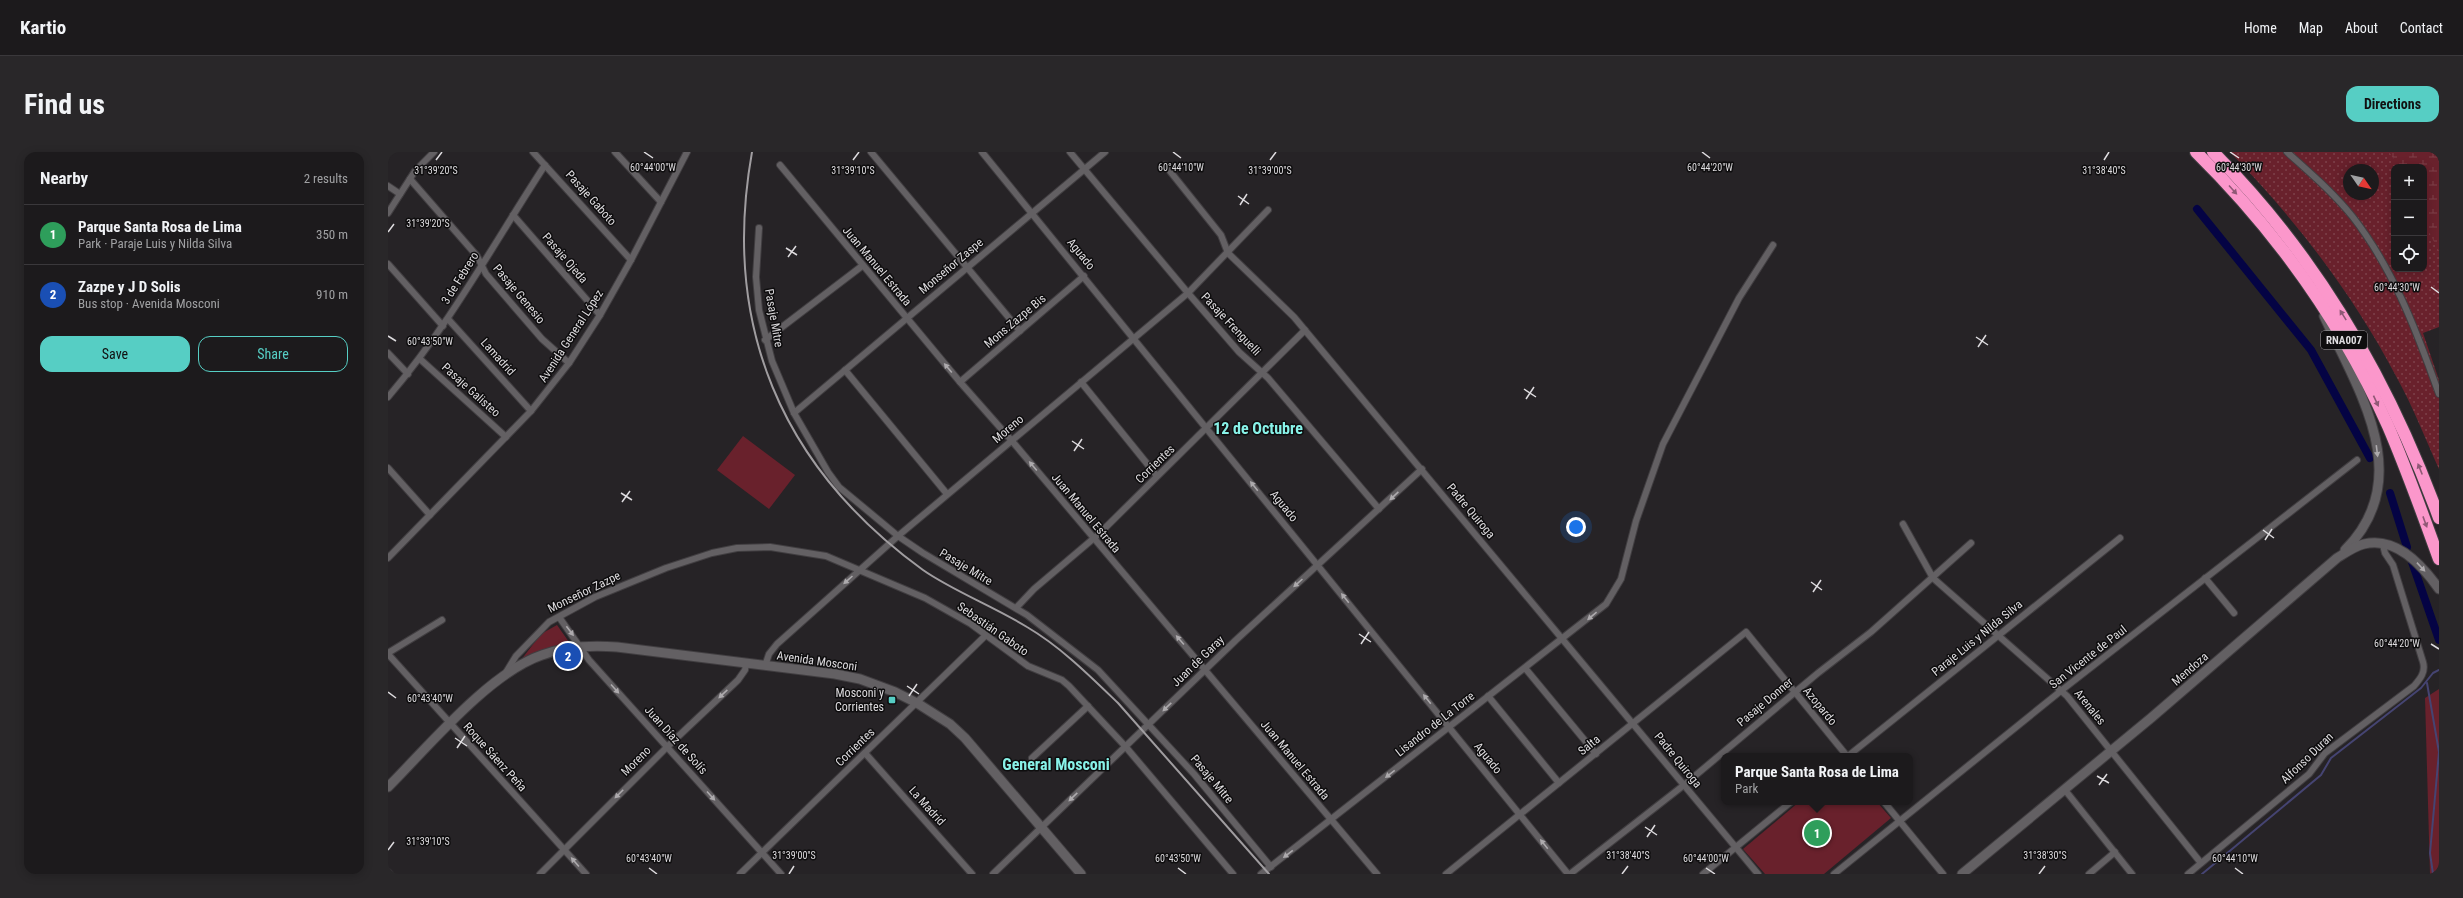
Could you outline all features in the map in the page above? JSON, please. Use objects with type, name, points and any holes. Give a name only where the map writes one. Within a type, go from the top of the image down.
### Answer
[{"type":"highway","name":"RNA007","points":[[2196,152],[2268,231],[2309,286],[2350,351],[2387,426],[2439,559]]},
{"type":"highway","name":"RNA007","points":[[2213,152],[2282,229],[2341,312],[2365,353],[2399,420],[2439,518]]},
{"type":"street","points":[[388,213],[420,164],[434,152]]},
{"type":"street","name":"Pasaje Gaboto","points":[[533,152],[631,260]]},
{"type":"street","points":[[615,152],[661,202]]},
{"type":"street","name":"Avenida General López","points":[[388,558],[531,411],[569,363],[600,315],[631,260],[687,152]]},
{"type":"street","points":[[871,152],[1020,331]]},
{"type":"street","name":"Aguado","points":[[982,152],[1032,211],[1569,874]]},
{"type":"street","name":"Pasaje Frenguelli","points":[[1070,152],[1239,352],[1262,372],[1379,509]]},
{"type":"street","name":"Monseñor Zaspe","points":[[794,413],[1032,211],[1105,152]]},
{"type":"street","points":[[2287,152],[2332,194],[2364,232],[2407,311],[2439,394]]},
{"type":"street","name":"3 de Febrero","points":[[388,397],[420,359],[448,319],[545,165]]},
{"type":"street","name":"Juan Manuel Estrada","points":[[780,165],[862,266],[1012,441],[1092,538],[1377,874]]},
{"type":"street","name":"Padre Quiroga","points":[[1165,165],[1221,235],[1228,253],[1245,272],[1274,296],[1305,330],[1634,723],[1758,874]]},
{"type":"street","name":"Pasaje Genesio","points":[[410,179],[477,256],[486,274],[542,339],[569,363]]},
{"type":"street","points":[[388,186],[400,194]]},
{"type":"street","name":"Moreno","points":[[765,666],[769,654],[777,644],[859,570],[947,494],[1188,293],[1268,210]]},
{"type":"street","name":"Pasaje Ojeda","points":[[513,215],[600,315]]},
{"type":"street","name":"Pasaje Mitre","points":[[759,228],[756,277],[765,340],[772,361],[794,413],[828,472],[839,487],[898,536],[929,557],[1016,608],[1098,670],[1149,724],[1271,867]]},
{"type":"street","name":"Lisandro de La Torre","points":[[1261,874],[1332,821],[1488,696],[1563,640],[1606,604],[1618,587],[1636,521],[1663,444],[1739,298],[1773,245]]},
{"type":"street","points":[[388,264],[443,326]]},
{"type":"street","points":[[765,340],[862,266]]},
{"type":"street","name":"Mons.Zazpe Bis","points":[[960,382],[1084,276]]},
{"type":"street","points":[[2309,286],[2361,391],[2372,428],[2378,460],[2379,489],[2372,515],[2353,542],[2337,558]]},
{"type":"street","name":"Lamadrid","points":[[448,319],[531,411]]},
{"type":"street","name":"Corrientes","points":[[1016,608],[1034,589],[1092,538],[1158,476],[1305,330]]},
{"type":"street","points":[[388,353],[408,374]]},
{"type":"street","name":"Pasaje Galisteo","points":[[420,359],[506,437]]},
{"type":"street","points":[[845,370],[947,494]]},
{"type":"street","points":[[1081,382],[1158,476]]},
{"type":"street","name":"San Vicente de Paul","points":[[1834,874],[2062,690],[2357,460]]},
{"type":"street","points":[[388,468],[430,515]]},
{"type":"street","name":"Juan de Garay","points":[[993,874],[1205,670],[1422,469]]},
{"type":"street","name":"Arenales","points":[[1903,524],[1933,578],[2062,690],[2201,863]]},
{"type":"street","name":"Paraje Luis y Nilda Silva","points":[[1851,753],[2120,538]]},
{"type":"street","name":"Pasaje Donner","points":[[1722,753],[1795,692],[1871,632],[1971,543]]},
{"type":"street","name":"Mendoza","points":[[1962,874],[2111,751],[2337,558],[2364,544],[2383,545],[2400,550],[2413,559],[2439,590]]},
{"type":"street","name":"Alfonso Duran","points":[[2188,874],[2309,774],[2326,753],[2414,686],[2423,674],[2425,668],[2393,565],[2385,553],[2383,545]]},
{"type":"street","name":"Sebastián Gaboto","points":[[666,568],[712,553],[737,548],[770,547],[826,556],[925,598],[971,624],[985,636],[1028,666],[1062,680],[1125,746],[1233,874]]},
{"type":"street","name":"Monseñor Zazpe","points":[[388,787],[483,692],[503,676],[516,656],[540,631],[559,617],[595,597],[666,568]]},
{"type":"street","points":[[2205,578],[2234,613]]},
{"type":"street","name":"Juan Díaz de Solís","points":[[559,617],[581,646],[589,660],[781,874]]},
{"type":"street","points":[[388,654],[442,620]]},
{"type":"street","name":"Azopardo","points":[[1746,632],[1845,753]]},
{"type":"street","name":"Salta","points":[[1446,874],[1746,632]]},
{"type":"street","name":"Corrientes","points":[[740,874],[985,636]]},
{"type":"street","name":"Avenida Mosconi","points":[[503,676],[541,655],[581,646],[617,647],[765,666],[860,679],[881,686],[917,703],[950,724],[965,738],[1081,874]]},
{"type":"street","name":"Roque Sáenz Peña","points":[[388,654],[390,662],[450,724],[586,874]]},
{"type":"street","name":"Moreno","points":[[540,874],[666,747],[738,680],[745,670],[746,664]]},
{"type":"street","points":[[1525,668],[1596,754]]},
{"type":"street","points":[[1488,696],[1558,783]]},
{"type":"street","points":[[1032,758],[1088,706]]},
{"type":"street","name":"La Madrid","points":[[865,753],[972,874]]},
{"type":"street","name":"Pasaje Donner","points":[[1569,874],[1684,785],[1721,754]]},
{"type":"street","points":[[2064,790],[2132,874]]},
{"type":"street","points":[[1703,874],[1787,805]]},
{"type":"street","points":[[1887,805],[1943,874]]},
{"type":"street","points":[[2089,874],[2115,852]]},
{"type":"green space","points":[[2230,152],[2439,152],[2439,327],[2423,333],[2439,380],[2439,469],[2403,389],[2362,317],[2322,259],[2278,204]]},
{"type":"green space","points":[[2389,152],[2439,152],[2439,251],[2427,229],[2427,164],[2397,164]]},
{"type":"green space","points":[[743,436],[795,475],[769,509],[717,470]]},
{"type":"green space","points":[[557,625],[569,642],[537,652],[521,660],[541,634]]},
{"type":"green space","points":[[2439,689],[2439,874],[2430,874],[2425,698]]},
{"type":"green space","points":[[1795,805],[1880,805],[1891,818],[1824,874],[1765,874],[1743,849]]},
{"type":"waterway","points":[[2197,209],[2311,350],[2370,458]]},
{"type":"waterway","points":[[2390,493],[2407,547]]},
{"type":"waterway","points":[[2412,562],[2439,640]]},
{"type":"waterway","points":[[2202,874],[2321,775],[2331,758],[2421,688],[2433,673],[2439,670]]},
{"type":"waterway","points":[[2427,683],[2439,752],[2430,853],[2433,874]]},
{"type":"railway","points":[[752,152],[745,215],[746,276],[755,333],[773,387],[798,438],[832,486],[874,530],[923,570],[947,585],[1027,627],[1075,662],[1118,703],[1269,874]]},
{"type":"place","name":"Zazpe y J D Solis","points":[[568,656]]},
{"type":"place","name":"Mosconi y Corrientes","points":[[892,700]]},
{"type":"place","name":"Parque Santa Rosa de Lima","points":[[1817,833]]},
{"type":"district","name":"12 de Octubre","points":[[1258,428]]},
{"type":"district","name":"General Mosconi","points":[[1056,764]]}]
